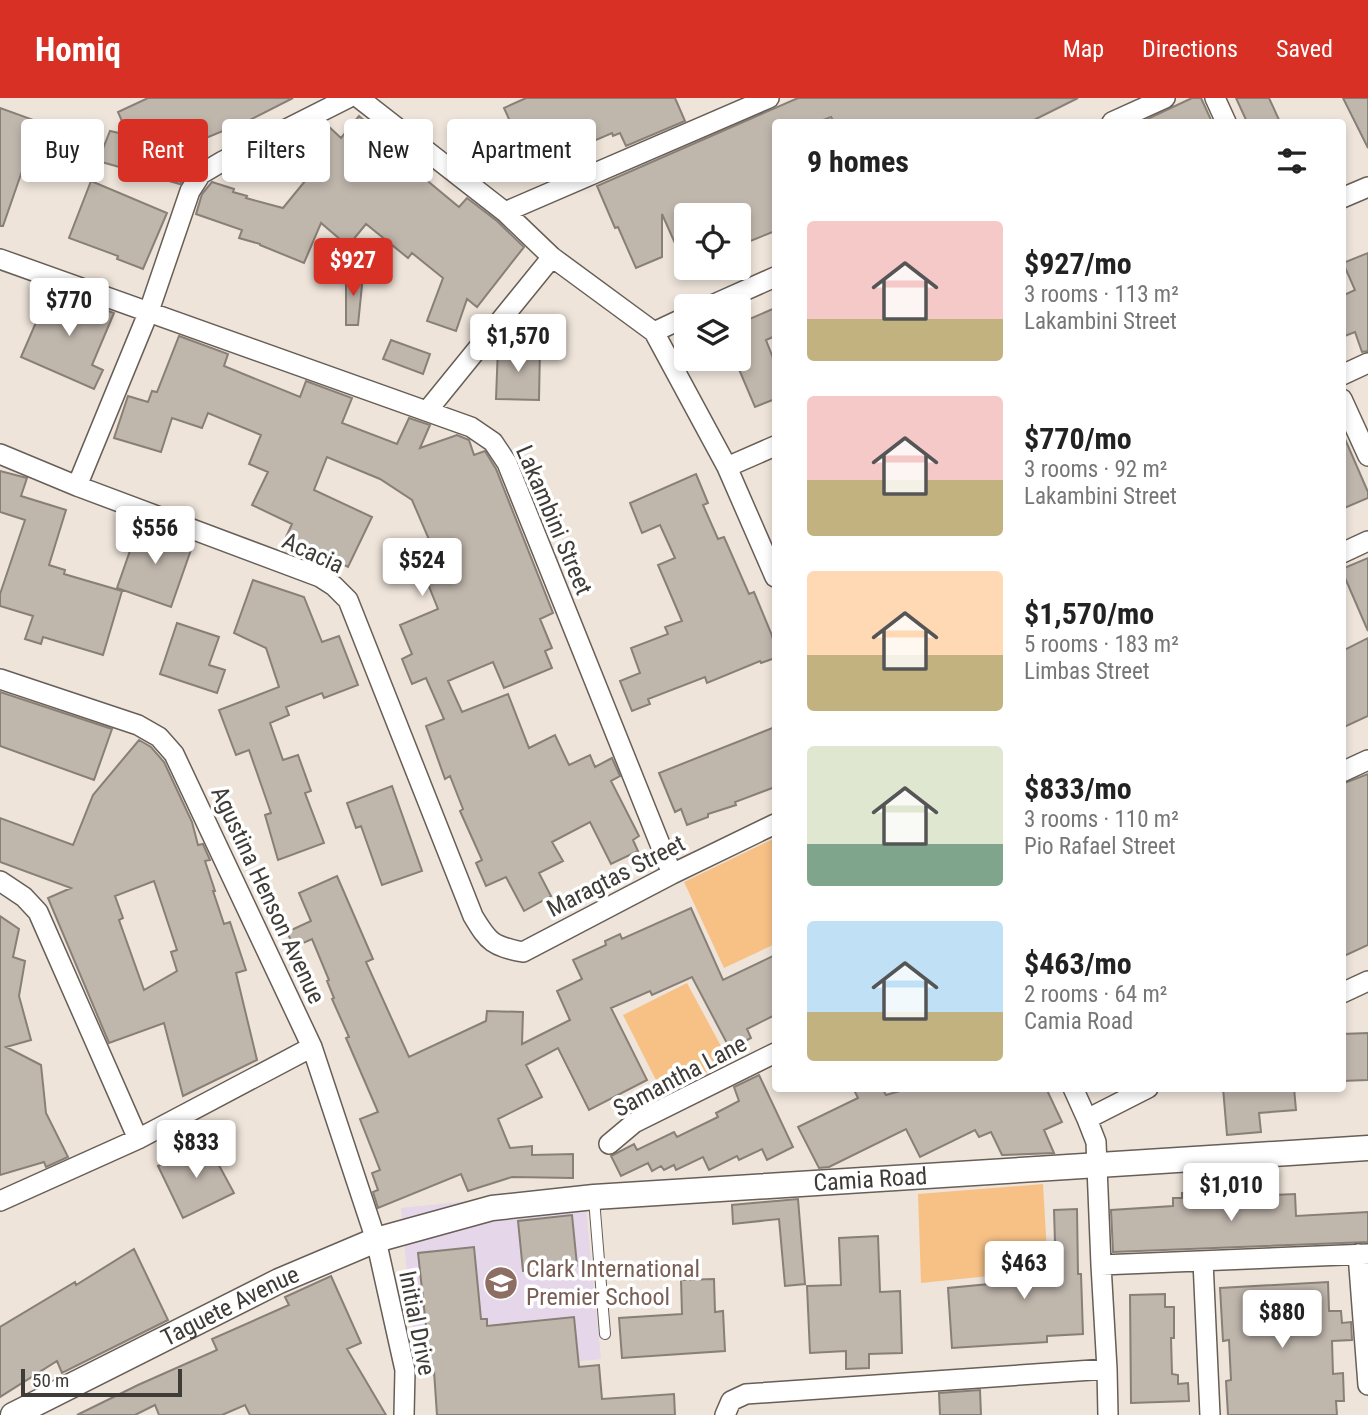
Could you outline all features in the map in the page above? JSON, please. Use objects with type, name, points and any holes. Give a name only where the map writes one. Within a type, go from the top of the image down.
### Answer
[{"type":"street","points":[[77,486],[149,311],[190,191],[201,174],[223,160],[348,98]]},
{"type":"street","points":[[359,98],[505,212],[552,257],[654,332],[727,467],[772,570]]},
{"type":"street","points":[[505,212],[769,98]]},
{"type":"street","points":[[1119,119],[1165,98]]},
{"type":"street","points":[[1216,98],[1225,119]]},
{"type":"street","points":[[1346,196],[1368,187]]},
{"type":"street","points":[[427,411],[552,257]]},
{"type":"street","name":"Lakambini Street","points":[[0,259],[427,411],[483,434],[493,442],[507,463],[672,873]]},
{"type":"street","points":[[736,294],[772,277]]},
{"type":"street","points":[[654,332],[674,323]]},
{"type":"street","points":[[1346,373],[1368,363]]},
{"type":"street","points":[[1346,408],[1368,456]]},
{"type":"street","points":[[727,467],[772,447]]},
{"type":"street","name":"Acacia","points":[[0,454],[320,578],[334,586],[348,600],[473,916],[482,931]]},
{"type":"street","points":[[1346,551],[1368,541]]},
{"type":"street","name":"Agustina Henson Avenue","points":[[0,679],[138,725],[159,737],[174,754],[312,1047],[376,1240]]},
{"type":"street","points":[[1346,770],[1368,760]]},
{"type":"street","name":"Maragtas Street","points":[[482,931],[499,947],[523,952],[672,873],[772,825]]},
{"type":"street","points":[[0,881],[24,897],[38,912],[138,1139]]},
{"type":"street","points":[[1346,991],[1368,981]]},
{"type":"street","points":[[0,1201],[138,1139],[312,1047]]},
{"type":"street","name":"Samantha Lane","points":[[609,1144],[634,1123],[772,1054]]},
{"type":"street","points":[[1075,1092],[1096,1142],[1108,1415]]},
{"type":"street","points":[[1087,1119],[1140,1092]]},
{"type":"street","name":"Camia Road","points":[[376,1240],[492,1208],[594,1197],[1368,1148]]},
{"type":"street","name":"Taguete Avenue","points":[[13,1415],[279,1281],[376,1240]]},
{"type":"street","name":"Initial Drive","points":[[376,1240],[405,1370],[404,1415]]},
{"type":"street","points":[[1101,1265],[1363,1254],[1368,1385]]},
{"type":"street","points":[[1203,1261],[1210,1415]]},
{"type":"street","points":[[725,1415],[731,1401],[746,1394],[1107,1369]]},
{"type":"lane","points":[[594,1197],[605,1334]]},
{"type":"shaded area","points":[[772,839],[772,945],[724,968],[684,882]]},
{"type":"shaded area","points":[[687,983],[729,1061],[663,1094],[623,1015]]},
{"type":"shaded area","points":[[1043,1184],[1048,1270],[921,1283],[918,1194]]},
{"type":"shaded area","name":"Clark International Premier School","points":[[584,1189],[601,1359],[417,1378],[401,1208]]},
{"type":"building","points":[[148,98],[293,98],[252,119],[222,119],[222,131],[208,137],[208,119],[121,119],[118,112]]},
{"type":"building","points":[[526,98],[675,98],[685,121],[626,146],[620,133],[613,136],[612,133],[596,140],[596,119],[509,119],[504,108]]},
{"type":"building","points":[[798,98],[1078,98],[1036,119],[772,119],[772,232],[751,241],[751,203],[674,203],[674,241],[662,214],[662,257],[636,268],[618,227],[615,228],[597,186]]},
{"type":"building","points":[[1192,98],[1201,98],[1211,119],[1147,119]]},
{"type":"building","points":[[1236,98],[1269,98],[1279,119],[1246,119]]},
{"type":"building","points":[[1343,98],[1368,98],[1368,148]]},
{"type":"building","points":[[0,108],[31,119],[21,119],[21,174],[3,226],[0,226]]},
{"type":"building","points":[[330,128],[341,138],[344,134],[344,182],[429,182],[459,207],[467,198],[497,221],[524,247],[477,307],[467,299],[456,331],[427,321],[443,278],[412,253],[408,258],[366,224],[348,246],[321,223],[304,263],[239,238],[242,230],[196,214],[202,194],[212,182],[234,189],[233,192],[247,196],[246,198],[283,208],[304,182],[330,182]]},
{"type":"building","points":[[110,131],[118,133],[118,167],[104,163],[104,146]]},
{"type":"building","points":[[91,182],[167,213],[143,269],[117,259],[118,256],[69,238]]},
{"type":"building","points":[[1368,253],[1368,351],[1362,352],[1355,332],[1346,335],[1346,294],[1355,290],[1346,270],[1346,262]]},
{"type":"building","points":[[346,273],[363,275],[358,325],[346,325]]},
{"type":"building","points":[[50,290],[114,313],[92,365],[103,370],[94,389],[21,357]]},
{"type":"building","points":[[772,309],[772,337],[766,340],[772,355],[772,400],[755,407],[740,371],[751,371],[751,318]]},
{"type":"building","points":[[179,336],[228,354],[224,366],[300,397],[306,381],[352,398],[342,423],[397,444],[409,418],[430,425],[420,448],[457,435],[469,440],[474,455],[485,451],[496,469],[553,613],[540,619],[552,648],[545,651],[552,668],[504,688],[493,662],[448,681],[462,712],[508,694],[529,748],[555,735],[569,765],[590,755],[595,767],[612,758],[620,776],[611,781],[639,836],[633,840],[638,851],[611,864],[590,822],[552,842],[563,861],[539,873],[551,896],[524,911],[506,877],[486,886],[476,863],[482,860],[460,811],[463,809],[450,776],[445,779],[426,726],[444,719],[426,678],[412,684],[402,659],[412,654],[400,625],[438,609],[426,579],[443,572],[412,500],[380,479],[327,457],[314,490],[372,517],[348,567],[286,537],[292,524],[252,505],[268,472],[249,464],[261,435],[208,413],[202,428],[172,418],[161,452],[114,438],[128,396],[148,402],[152,391],[157,392]]},
{"type":"building","points":[[391,340],[430,354],[423,374],[383,359]]},
{"type":"building","points":[[498,347],[540,348],[539,400],[496,399]]},
{"type":"building","points":[[1346,441],[1368,492],[1368,498],[1346,507]]},
{"type":"building","points":[[0,471],[27,478],[21,496],[66,510],[49,565],[65,570],[64,574],[122,591],[103,655],[43,637],[41,644],[25,639],[33,616],[0,606],[0,594],[25,520],[0,512]]},
{"type":"building","points":[[696,474],[708,503],[703,505],[718,539],[724,537],[749,594],[754,592],[771,633],[772,659],[761,663],[760,661],[707,683],[705,677],[648,699],[650,704],[632,711],[620,681],[640,673],[631,648],[668,634],[665,627],[682,621],[658,565],[675,558],[660,525],[642,533],[630,503]]},
{"type":"building","points":[[139,525],[193,544],[171,607],[117,588]]},
{"type":"building","points":[[1368,558],[1368,631],[1346,580],[1346,567]]},
{"type":"building","points":[[253,580],[304,597],[322,642],[339,636],[358,685],[324,698],[322,693],[286,707],[289,715],[270,723],[283,760],[298,755],[311,791],[305,793],[324,843],[278,860],[265,815],[271,813],[249,750],[236,755],[219,710],[279,687],[266,648],[234,633]]},
{"type":"building","points":[[177,623],[219,637],[209,665],[225,670],[217,693],[160,674]]},
{"type":"building","points":[[1368,638],[1368,716],[1346,726],[1346,649]]},
{"type":"building","points":[[0,692],[112,729],[94,780],[0,746]]},
{"type":"building","points":[[772,728],[772,788],[735,802],[736,805],[708,814],[708,817],[687,825],[681,809],[675,812],[659,773]]},
{"type":"building","points":[[139,740],[151,747],[164,762],[192,822],[198,845],[203,844],[210,860],[205,861],[213,891],[224,924],[230,922],[246,970],[236,973],[257,1060],[183,1096],[164,1023],[109,1043],[48,898],[71,888],[0,862],[0,818],[73,845],[93,795]],"holes":[[[154,881],[177,950],[171,952],[177,971],[144,990],[119,920],[123,918],[115,896]]]},
{"type":"building","points":[[1368,774],[1368,945],[1346,955],[1346,782]]},
{"type":"building","points":[[392,786],[422,871],[382,885],[361,826],[356,828],[347,803]]},
{"type":"building","points":[[337,876],[373,959],[366,962],[409,1057],[486,1021],[487,1011],[523,1012],[522,1044],[570,1020],[557,991],[582,979],[573,960],[606,945],[605,941],[620,934],[622,939],[691,908],[723,980],[772,956],[772,1016],[747,1029],[751,1038],[730,1049],[692,977],[652,995],[650,991],[611,1008],[647,1080],[589,1110],[558,1048],[526,1065],[542,1097],[498,1119],[510,1148],[532,1146],[532,1155],[573,1154],[573,1178],[512,1177],[468,1191],[461,1174],[378,1208],[373,1192],[378,1190],[372,1173],[380,1170],[360,1119],[378,1112],[346,1038],[349,1037],[332,999],[334,998],[327,981],[329,980],[312,939],[294,947],[287,932],[311,921],[299,893]]},
{"type":"building","points":[[0,916],[19,929],[13,957],[25,961],[19,996],[31,1040],[6,1047],[41,1065],[46,1113],[68,1157],[46,1167],[44,1162],[0,1175]]},
{"type":"building","points":[[1368,1033],[1368,1080],[1346,1081],[1346,1034]]},
{"type":"building","points":[[759,1075],[793,1147],[767,1160],[762,1149],[739,1160],[737,1156],[709,1170],[703,1157],[676,1170],[674,1165],[664,1170],[661,1166],[652,1171],[648,1163],[621,1176],[611,1156],[634,1144],[637,1150],[674,1132],[677,1137],[718,1117],[716,1113],[739,1101],[734,1087]]},
{"type":"building","points":[[855,1092],[884,1092],[886,1095],[896,1092],[1048,1092],[1062,1122],[1044,1130],[1054,1153],[1002,1155],[991,1132],[979,1137],[975,1130],[920,1157],[906,1129],[829,1167],[819,1168],[798,1127],[858,1098]]},
{"type":"building","points":[[1223,1092],[1294,1092],[1296,1110],[1259,1113],[1261,1132],[1227,1135]]},
{"type":"building","points":[[207,1143],[234,1193],[183,1218],[158,1166]]},
{"type":"building","points":[[1272,1188],[1273,1195],[1295,1194],[1296,1216],[1368,1212],[1368,1242],[1113,1252],[1111,1210],[1173,1206],[1173,1198],[1182,1198],[1182,1193]]},
{"type":"building","points":[[798,1199],[805,1284],[785,1286],[779,1219],[733,1224],[732,1205]]},
{"type":"building","points":[[1077,1209],[1078,1274],[1081,1274],[1083,1334],[1047,1336],[1047,1342],[952,1348],[948,1288],[1050,1278],[1050,1275],[1056,1275],[1054,1210]]},
{"type":"building","points":[[572,1215],[577,1265],[523,1271],[518,1221]]},
{"type":"building","points":[[878,1236],[880,1292],[900,1291],[902,1353],[869,1354],[869,1368],[846,1369],[846,1351],[810,1353],[807,1286],[841,1285],[839,1238]]},
{"type":"building","points":[[474,1247],[481,1319],[487,1319],[487,1326],[574,1317],[579,1367],[599,1365],[602,1399],[674,1394],[675,1415],[437,1415],[434,1371],[431,1371],[418,1253]]},
{"type":"building","points":[[134,1249],[168,1320],[62,1373],[57,1361],[0,1397],[0,1327]]},
{"type":"building","points":[[331,1276],[361,1343],[347,1349],[386,1415],[250,1415],[245,1405],[222,1415],[159,1415],[155,1405],[135,1415],[77,1415],[217,1350],[212,1339],[289,1305],[285,1297]]},
{"type":"building","points":[[714,1279],[715,1312],[723,1311],[725,1351],[622,1358],[619,1318],[682,1314],[681,1280]]},
{"type":"building","points":[[1328,1282],[1329,1311],[1341,1311],[1342,1323],[1351,1322],[1352,1340],[1332,1341],[1333,1374],[1343,1373],[1344,1401],[1336,1401],[1337,1415],[1228,1415],[1226,1381],[1231,1380],[1229,1340],[1223,1341],[1220,1288]]},
{"type":"building","points":[[1165,1294],[1165,1307],[1174,1307],[1172,1374],[1178,1375],[1178,1384],[1188,1383],[1189,1401],[1131,1403],[1130,1295]]},
{"type":"building","points":[[980,1390],[981,1415],[940,1415],[939,1393]]},
{"type":"place","name":"Clark International Premier School","points":[[501,1283]]}]
